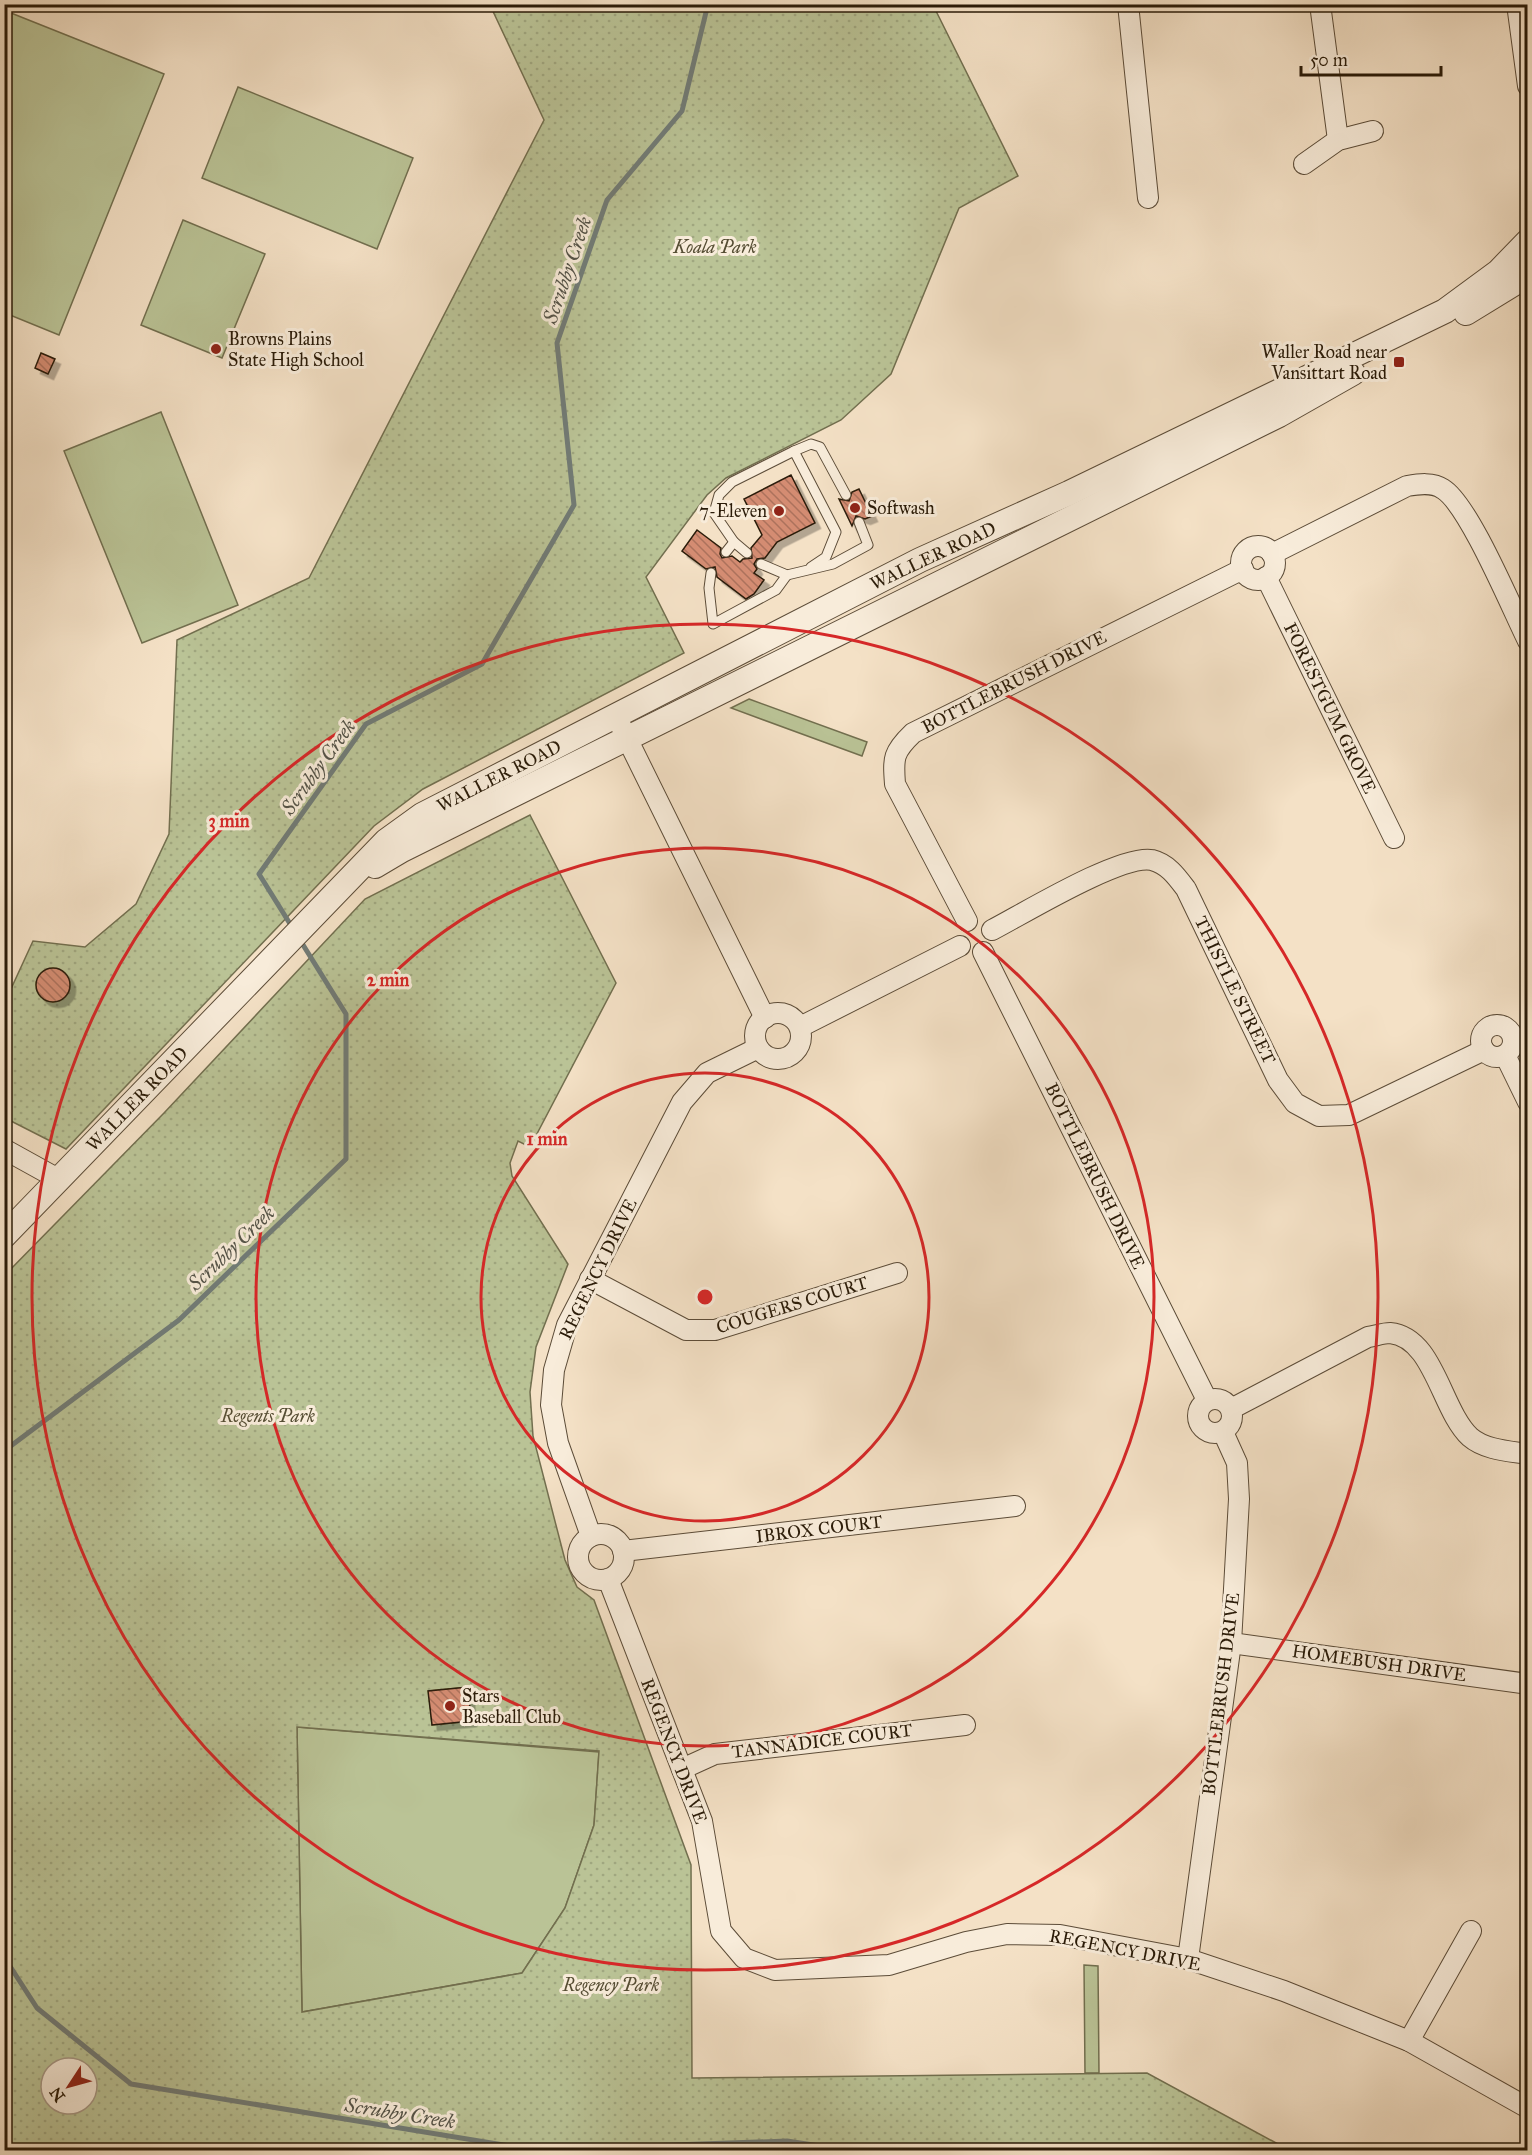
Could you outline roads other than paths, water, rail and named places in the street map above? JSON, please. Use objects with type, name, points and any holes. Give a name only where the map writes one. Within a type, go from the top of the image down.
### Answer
[{"type":"street","points":[[1128,4],[1148,198]]},
{"type":"street","points":[[1320,4],[1338,140]]},
{"type":"street","points":[[1517,4],[1527,86]]},
{"type":"street","points":[[1304,164],[1338,140],[1373,131]]},
{"type":"street","name":"WALLER ROAD","points":[[344,884],[402,850],[850,627],[1074,503],[1445,311],[1498,272],[1527,241]]},
{"type":"street","name":"WALLER ROAD","points":[[4,1236],[386,841],[422,815],[920,560],[1074,503],[1279,415],[1336,382],[1457,319],[1527,275]]},
{"type":"street","points":[[1272,554],[1407,486],[1424,483],[1441,487],[1462,508],[1527,641]]},
{"type":"street","points":[[1259,546],[1272,554],[1275,565],[1266,577],[1255,579],[1242,569],[1242,558],[1248,549],[1259,546]]},
{"type":"street","name":"BOTTLEBRUSH DRIVE","points":[[967,921],[895,784],[893,760],[898,747],[913,733],[1242,569]]},
{"type":"street","name":"FORESTGUM GROVE","points":[[1266,577],[1394,838]]},
{"type":"street","points":[[838,602],[850,627]]},
{"type":"street","points":[[616,716],[765,1018]]},
{"type":"street","name":"THISTLE STREET","points":[[992,930],[1117,865],[1150,860],[1170,868],[1186,890],[1278,1080],[1294,1103],[1319,1116],[1348,1115],[1484,1050]]},
{"type":"street","points":[[982,920],[992,930],[992,943],[983,952],[970,954],[960,946],[958,932],[967,921],[982,920]]},
{"type":"street","points":[[800,1027],[960,946]]},
{"type":"street","name":"BOTTLEBRUSH DRIVE","points":[[983,952],[1207,1400]]},
{"type":"street","points":[[774,1014],[784,1014],[794,1019],[800,1027],[800,1044],[789,1057],[771,1059],[758,1048],[756,1031],[765,1018],[774,1014]]},
{"type":"street","points":[[1503,1026],[1520,1031],[1505,1055],[1493,1056],[1484,1050],[1482,1037],[1490,1027],[1503,1026]]},
{"type":"street","name":"REGENCY DRIVE","points":[[591,1536],[558,1443],[551,1405],[554,1370],[567,1325],[682,1102],[707,1073],[758,1048]]},
{"type":"street","points":[[1505,1055],[1527,1102]]},
{"type":"street","points":[[4,1149],[60,1180]]},
{"type":"street","name":"COUGERS COURT","points":[[590,1279],[686,1330],[715,1330],[897,1273]]},
{"type":"street","points":[[1231,1408],[1368,1337],[1389,1333],[1406,1337],[1422,1351],[1456,1420],[1472,1438],[1494,1449],[1527,1454]]},
{"type":"street","points":[[1207,1400],[1224,1400],[1231,1408],[1231,1424],[1223,1432],[1206,1430],[1199,1421],[1199,1409],[1207,1400]]},
{"type":"street","name":"BOTTLEBRUSH DRIVE","points":[[1188,1959],[1231,1643],[1239,1499],[1237,1463],[1223,1432]]},
{"type":"street","name":"IBROX COURT","points":[[623,1551],[1015,1506]]},
{"type":"street","points":[[591,1536],[610,1536],[616,1540],[623,1551],[624,1558],[619,1571],[608,1579],[592,1578],[581,1568],[578,1561],[581,1547],[591,1536]]},
{"type":"street","name":"REGENCY DRIVE","points":[[608,1579],[702,1821],[721,1931],[744,1958],[775,1970],[889,1965],[966,1942],[1007,1934],[1060,1935],[1188,1959],[1284,1991],[1409,2041],[1527,2108]]},
{"type":"street","name":"HOMEBUSH DRIVE","points":[[1231,1643],[1527,1684]]},
{"type":"street","name":"TANNADICE COURT","points":[[682,1769],[715,1754],[965,1725]]},
{"type":"street","points":[[1409,2041],[1471,1930]]},
{"type":"lane","points":[[747,553],[734,542],[714,513],[720,495],[732,482],[811,444],[820,447],[846,495]]},
{"type":"lane","points":[[795,451],[836,532],[826,556],[811,567]]},
{"type":"lane","points":[[711,573],[709,588],[713,624],[776,590],[788,575],[811,567],[833,564],[865,548],[868,540],[859,522]]},
{"type":"lane","points":[[726,552],[734,542]]},
{"type":"lane","points":[[761,564],[788,575]]},
{"type":"waterway","name":"Scrubby Creek","points":[[292,927],[259,874],[366,724],[482,664],[574,505],[557,343],[607,200],[682,111],[708,4]]},
{"type":"waterway","name":"Scrubby Creek","points":[[4,1451],[179,1320],[346,1159],[346,1014],[300,940]]},
{"type":"waterway","name":"Scrubby Creek","points":[[4,1957],[37,2008],[131,2084],[534,2150],[787,2141],[846,2150]]},
{"type":"place","name":"Browns Plains State High School","points":[[216,349]]},
{"type":"place","name":"Waller Road near Vansittart Road","points":[[1399,362]]},
{"type":"place","name":"Softwash","points":[[855,508]]},
{"type":"place","name":"7-Eleven","points":[[779,511]]},
{"type":"place","name":"Stars Baseball Club","points":[[450,1706]]},
{"type":"park label","name":"Koala Park","points":[[715,247]]},
{"type":"park label","name":"Regents Park","points":[[268,1416]]},
{"type":"park label","name":"Regency Park","points":[[611,1985]]}]
